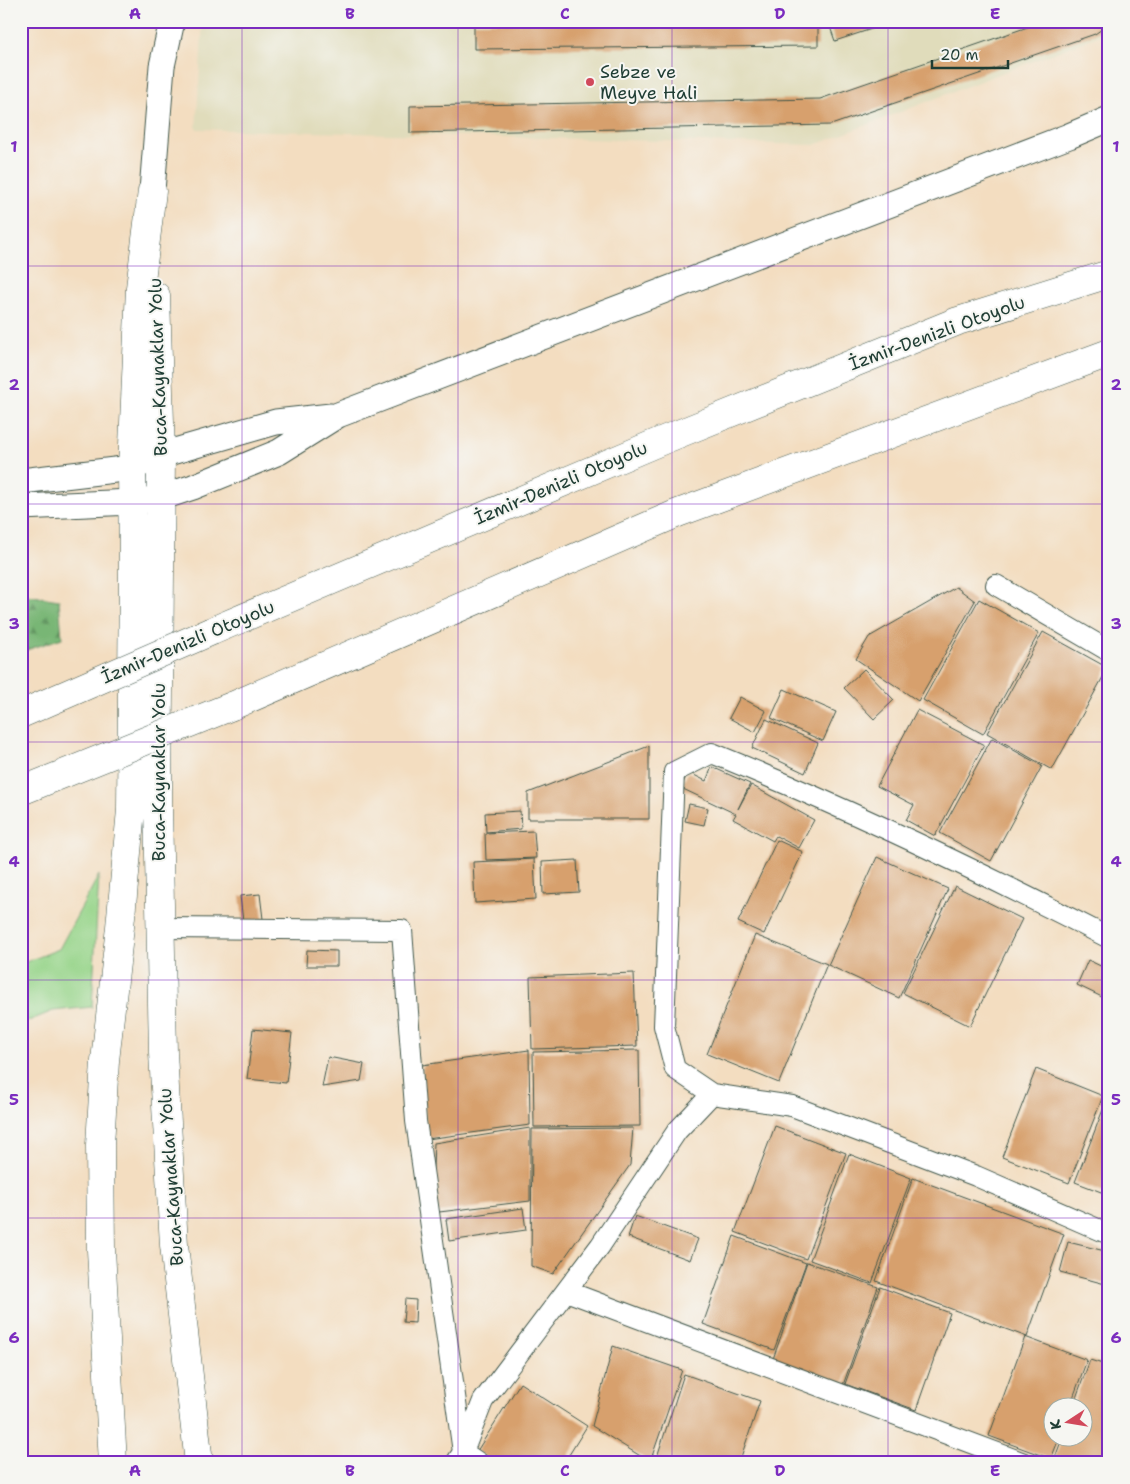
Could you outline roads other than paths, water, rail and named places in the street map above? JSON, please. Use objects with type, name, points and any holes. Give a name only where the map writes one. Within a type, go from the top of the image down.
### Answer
[{"type":"main road","name":"Buca-Kaynaklar Yolu","points":[[152,191],[161,455],[158,806],[163,1053],[174,1245],[199,1463]]},
{"type":"main road","points":[[113,1463],[101,1250],[100,1145],[105,1061],[131,810],[132,468],[140,288],[152,191]]},
{"type":"main road","name":"İzmir-Denizli Otoyolu","points":[[21,714],[661,441],[958,321],[1109,274]]},
{"type":"main road","points":[[21,791],[232,706],[678,512],[1109,353]]},
{"type":"street","name":"Buca-Kaynaklar Yolu","points":[[152,191],[162,66],[172,21]]},
{"type":"street","points":[[21,507],[132,502],[160,498],[193,487],[279,452],[338,415],[1069,136],[1109,119]]},
{"type":"street","points":[[21,481],[132,468],[161,455],[276,422],[338,415]]},
{"type":"street","points":[[996,585],[1109,650]]},
{"type":"street","points":[[1109,938],[1018,890],[788,784],[712,753],[674,772],[664,1026],[675,1069],[712,1094],[792,1106],[976,1176],[1109,1234]]},
{"type":"street","points":[[159,928],[402,930],[416,1121],[466,1459]]},
{"type":"street","points":[[466,1459],[483,1401],[600,1246],[677,1131],[712,1094]]},
{"type":"street","points":[[566,1291],[1024,1463]]},
{"type":"place","name":"Sebze ve Meyve Hali","points":[[590,82]]}]
